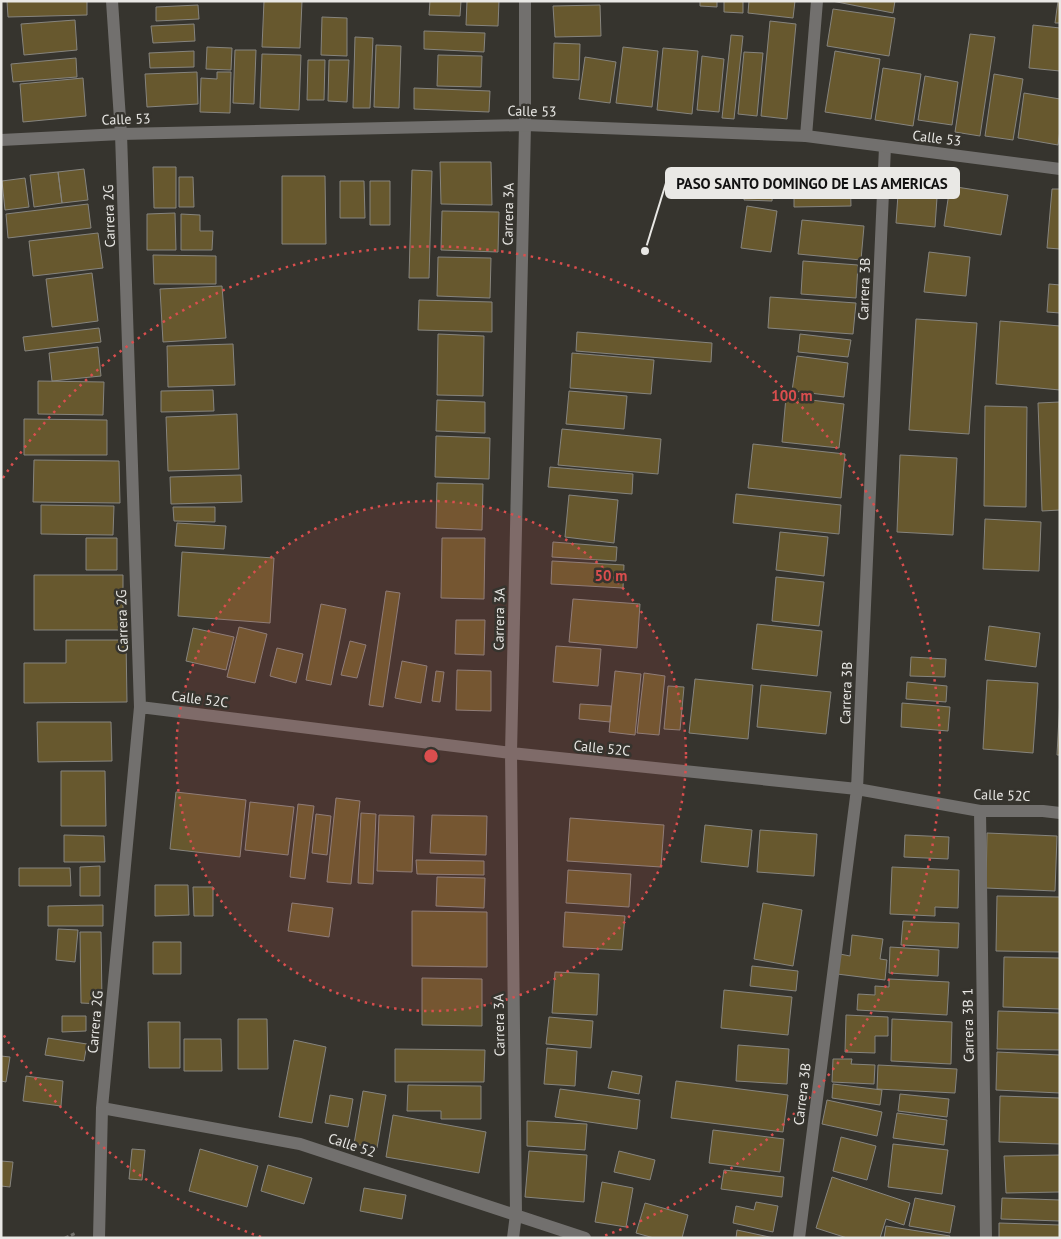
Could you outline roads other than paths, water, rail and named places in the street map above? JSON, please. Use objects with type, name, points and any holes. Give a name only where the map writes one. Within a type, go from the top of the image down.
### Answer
[{"type":"street","name":"Carrera 2G","points":[[100,1238],[102,1108],[140,707],[121,134],[112,1]]},
{"type":"street","name":"Carrera 3A","points":[[513,1238],[516,1214],[511,753],[525,125],[525,1]]},
{"type":"street","points":[[806,136],[817,1]]},
{"type":"street","name":"Calle 53","points":[[1,140],[121,134],[525,125],[806,136],[1060,169]]},
{"type":"street","name":"Carrera 3B","points":[[799,1238],[857,789],[885,146]]},
{"type":"street","name":"Calle 52C","points":[[140,707],[511,753],[857,789],[980,811],[1043,811],[1060,814]]},
{"type":"street","name":"Carrera 3B 1","points":[[980,811],[986,1238]]},
{"type":"street","name":"Calle 52","points":[[102,1108],[300,1144],[585,1238]]},
{"type":"place","name":"PASO SANTO DOMINGO DE LAS AMERICAS","points":[[645,251]]}]
